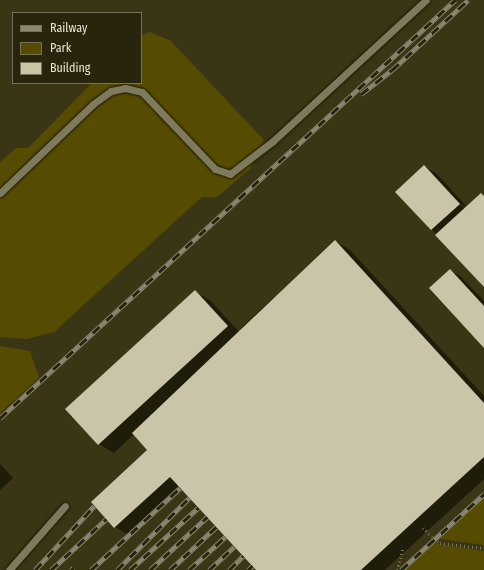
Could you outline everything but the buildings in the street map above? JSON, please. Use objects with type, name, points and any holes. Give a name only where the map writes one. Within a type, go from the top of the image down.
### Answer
[{"type":"lane","points":[[0,194],[92,104],[111,91],[125,88],[142,92],[215,169],[230,174],[273,141],[426,0]]},
{"type":"lane","points":[[9,570],[65,506]]},
{"type":"path","points":[[423,528],[440,543],[484,548]]},
{"type":"path","points":[[397,570],[402,547]]},
{"type":"shaded area","points":[[0,0],[484,0],[484,570],[0,570]]},
{"type":"green space","points":[[150,32],[171,41],[264,140],[250,169],[217,197],[202,197],[54,332],[27,339],[0,337],[0,162],[16,148],[28,148],[91,84],[142,84],[142,36]]},
{"type":"green space","points":[[0,346],[30,351],[39,378],[0,413]]},
{"type":"green space","points":[[484,497],[484,545],[440,539]]},
{"type":"green space","points":[[434,543],[484,551],[484,570],[405,570]]},
{"type":"railway","points":[[0,418],[455,0]]},
{"type":"railway","points":[[361,94],[392,70],[468,0]]},
{"type":"railway","points":[[91,570],[180,488]]},
{"type":"railway","points":[[401,570],[484,494]]},
{"type":"railway","points":[[117,570],[189,498]]},
{"type":"railway","points":[[35,570],[94,506]]},
{"type":"railway","points":[[130,570],[198,508]]},
{"type":"railway","points":[[150,570],[207,517]]},
{"type":"railway","points":[[51,570],[106,519]]},
{"type":"railway","points":[[170,570],[216,527]]},
{"type":"railway","points":[[189,570],[225,537]]},
{"type":"railway","points":[[209,570],[234,547]]},
{"type":"railway","points":[[229,570],[243,556]]},
{"type":"railway","points":[[248,570],[252,566]]}]
